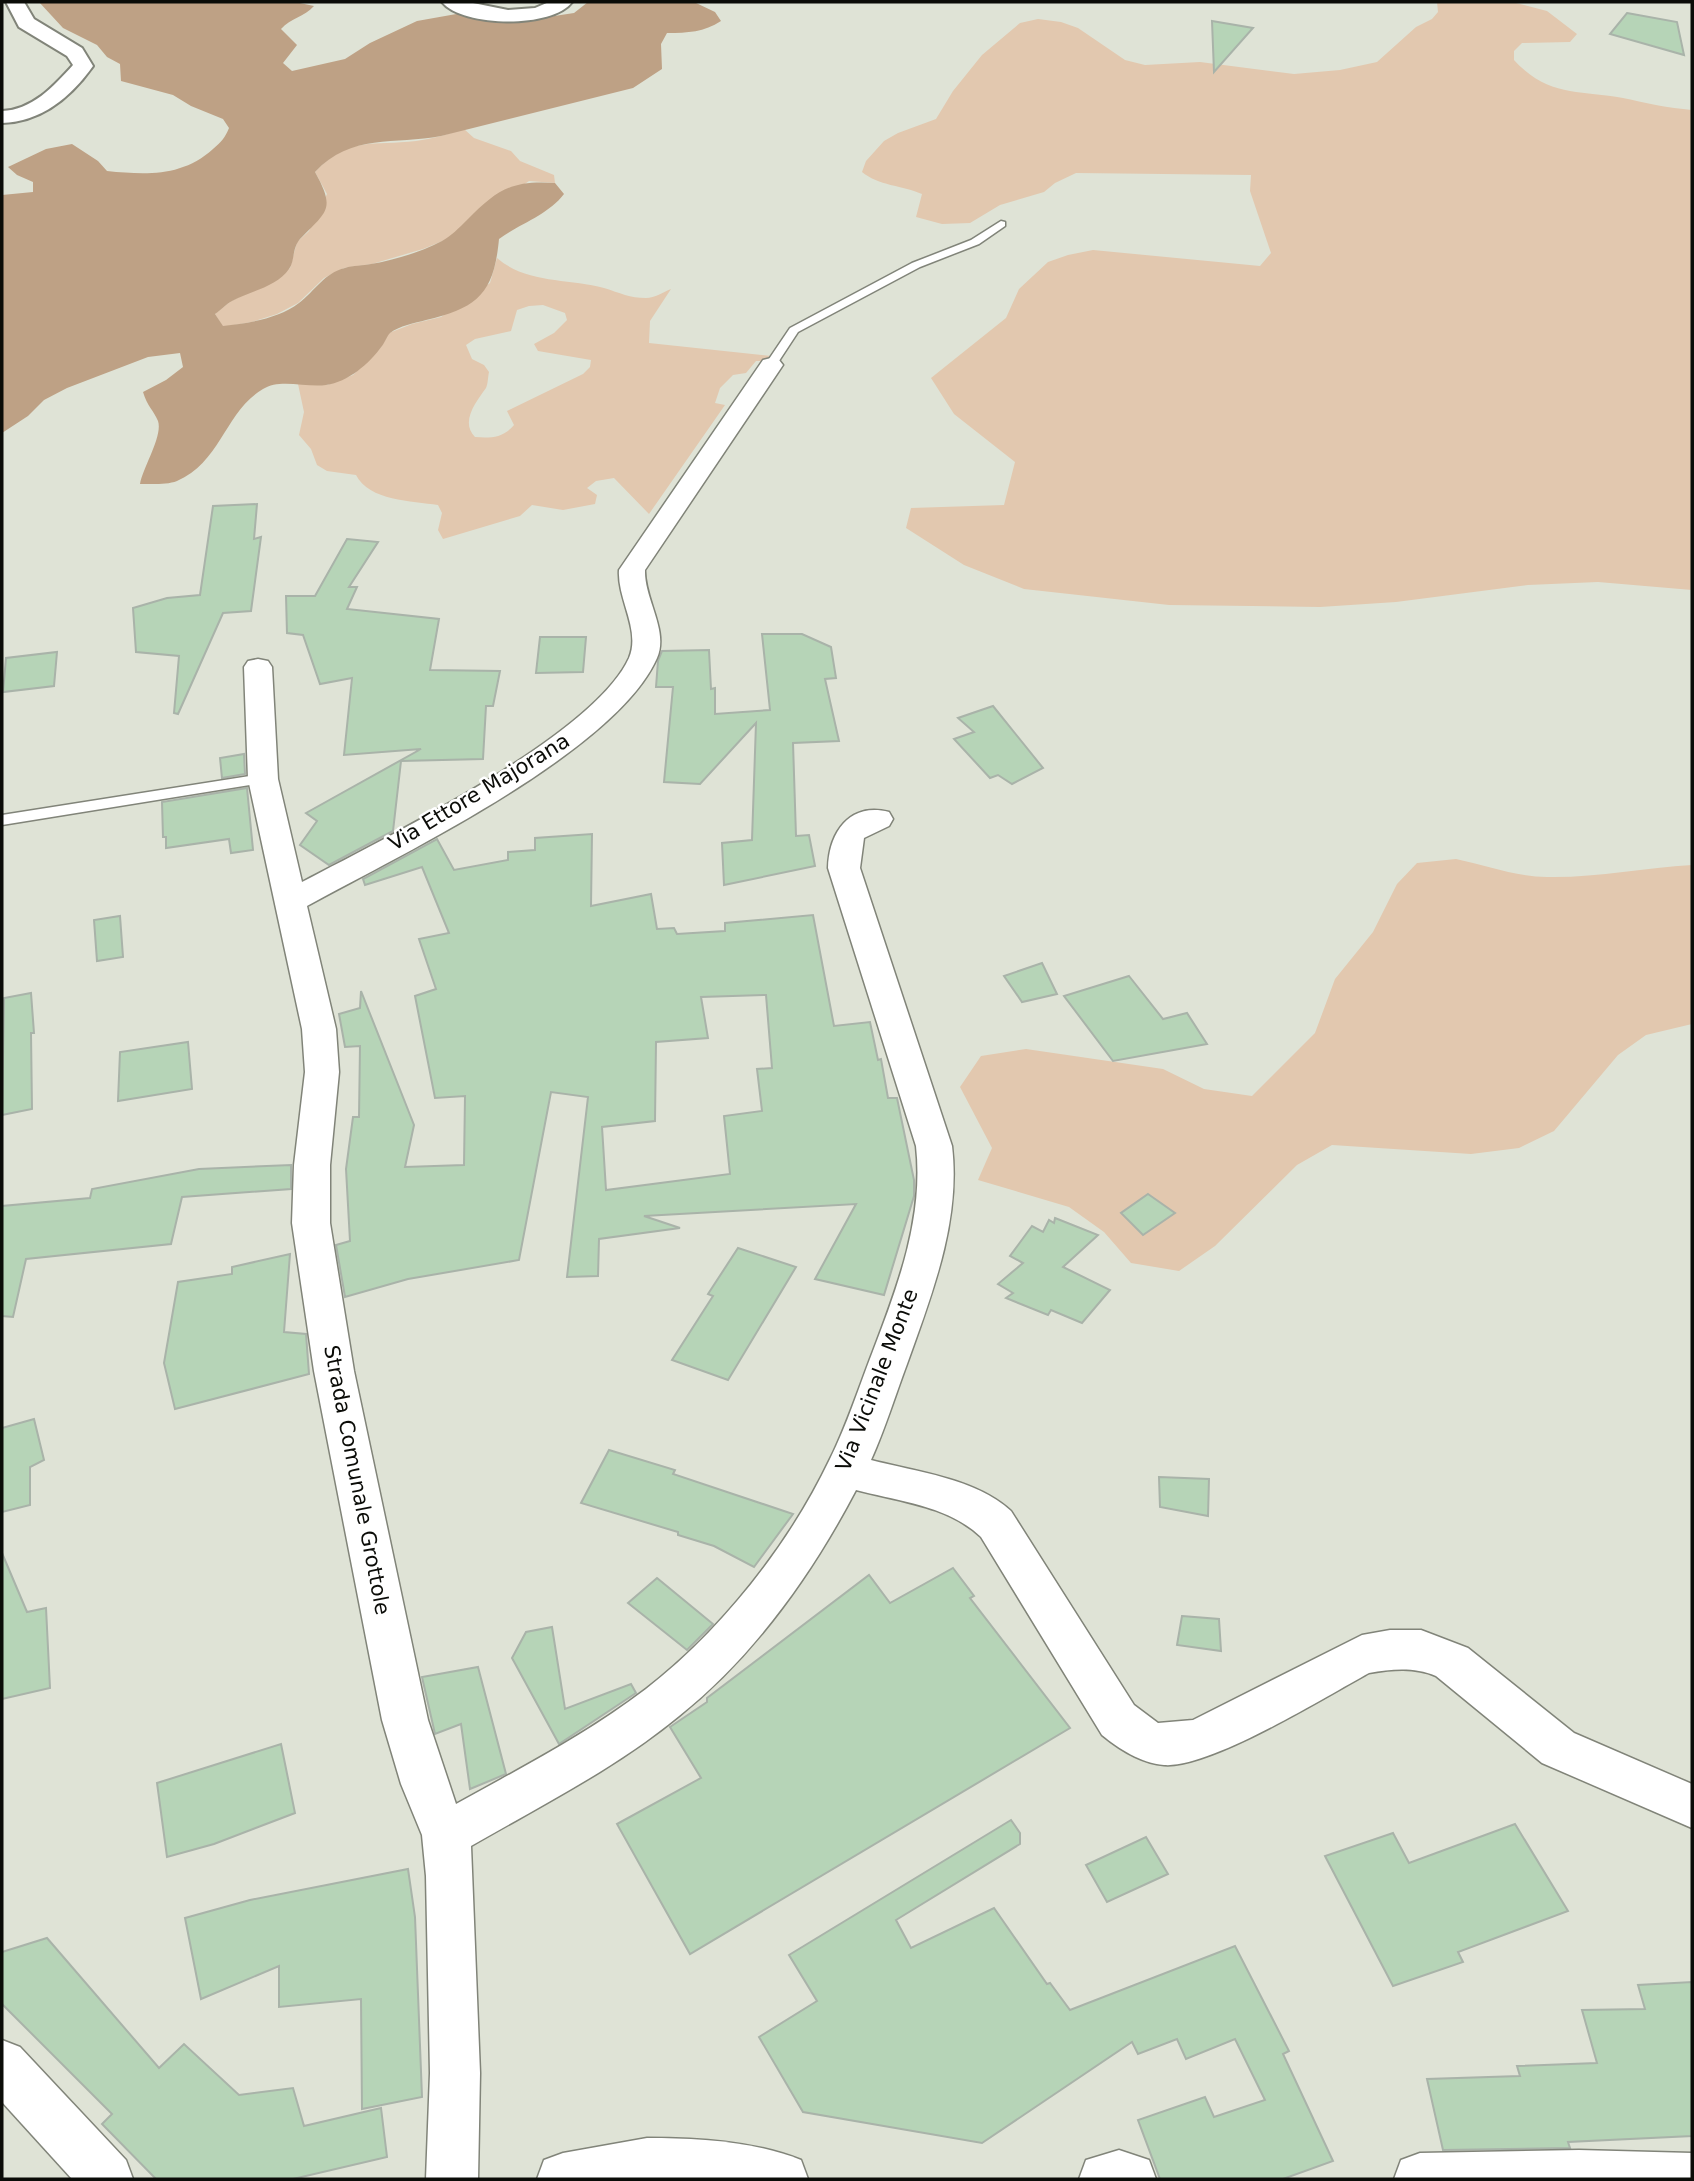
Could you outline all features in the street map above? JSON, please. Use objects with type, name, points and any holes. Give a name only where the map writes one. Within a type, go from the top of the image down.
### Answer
[{"type":"street","points":[[2,117],[12,118],[29,113],[68,83],[83,66],[75,52],[26,23],[15,2]]},
{"type":"street","points":[[452,2],[480,11],[518,15],[543,12],[562,2]]},
{"type":"street","name":"Via Ettore Majorana","points":[[291,901],[467,804],[569,739],[623,687],[635,673],[647,638],[643,617],[633,593],[632,570],[771,365]]},
{"type":"street","name":"Strada Comunale Grottole","points":[[258,667],[263,779],[319,1029],[322,1072],[312,1165],[311,1223],[334,1371],[405,1720],[424,1784],[446,1835],[450,1876],[455,2059],[452,2179]]},
{"type":"street","name":"Via Vicinale Monte","points":[[446,1835],[601,1745],[664,1702],[765,1599],[846,1470],[901,1327],[934,1215],[937,1192],[938,1165],[934,1146],[844,868],[844,848],[850,833],[864,822],[878,819]]},
{"type":"street","points":[[846,1470],[948,1497],[981,1510],[996,1524],[1118,1720],[1137,1737],[1157,1745],[1178,1746],[1201,1739],[1362,1655],[1390,1650],[1420,1650],[1452,1662],[1558,1748],[1692,1806]]},
{"type":"street","points":[[2,2065],[107,2179]]},
{"type":"street","points":[[562,2179],[647,2164],[700,2164],[782,2179]]},
{"type":"street","points":[[1420,2179],[1578,2175],[1692,2179]]},
{"type":"street","points":[[1105,2179],[1119,2176],[1130,2179]]},
{"type":"lane","points":[[771,365],[794,330],[916,265],[975,242],[1001,224]]},
{"type":"lane","points":[[2,820],[263,779]]},
{"type":"shaded area","points":[[39,2],[295,2],[314,6],[281,29],[297,45],[283,63],[292,71],[345,59],[370,43],[417,21],[462,13],[528,20],[574,13],[588,2],[694,2],[715,12],[721,21],[696,31],[667,33],[661,44],[662,69],[633,88],[441,136],[359,146],[343,151],[329,160],[315,172],[325,195],[325,209],[322,216],[297,243],[289,269],[278,280],[232,301],[215,314],[223,326],[252,322],[282,313],[299,303],[325,278],[338,270],[398,258],[434,245],[452,234],[496,194],[516,185],[555,183],[564,194],[542,213],[499,239],[493,273],[480,295],[471,303],[459,310],[394,331],[371,359],[342,380],[319,386],[277,384],[263,389],[250,398],[214,449],[192,472],[173,482],[140,484],[159,427],[143,392],[183,367],[180,353],[148,357],[67,388],[44,400],[28,416],[2,433],[2,195],[33,192],[33,182],[17,175],[8,167],[46,149],[72,144],[98,161],[107,171],[163,172],[189,165],[201,158],[221,142],[229,128],[223,119],[191,106],[173,95],[121,81],[120,64],[107,57],[97,45],[63,28]]},
{"type":"shaded area","points":[[1437,2],[1512,2],[1547,11],[1577,34],[1570,42],[1522,43],[1514,51],[1514,60],[1527,72],[1565,90],[1692,110],[1692,590],[1598,582],[1528,585],[1396,602],[1320,607],[1169,605],[1024,589],[964,565],[906,528],[911,508],[1004,505],[1015,462],[954,414],[931,378],[1006,318],[1019,289],[1048,262],[1093,250],[1260,266],[1271,253],[1250,191],[1251,175],[1076,173],[1055,183],[1044,192],[1000,205],[970,223],[942,224],[916,217],[922,194],[883,183],[862,172],[866,161],[884,141],[936,119],[953,91],[982,55],[1020,23],[1038,19],[1061,22],[1078,28],[1125,60],[1145,65],[1200,62],[1294,74],[1340,70],[1377,62],[1416,27],[1432,19],[1438,12]]},
{"type":"shaded area","points":[[464,129],[474,138],[511,151],[520,161],[554,175],[555,183],[529,181],[445,240],[372,264],[344,268],[324,278],[298,303],[277,314],[223,327],[215,314],[231,301],[276,280],[290,268],[297,242],[309,231],[327,194],[315,172],[327,161],[339,153],[362,145],[422,140]]},
{"type":"shaded area","points":[[497,258],[521,272],[535,276],[590,285],[635,297],[653,297],[671,289],[650,321],[649,343],[771,356],[768,361],[756,361],[746,373],[733,375],[720,388],[715,403],[725,405],[649,514],[614,478],[596,481],[587,488],[597,495],[595,504],[563,510],[532,505],[520,516],[443,539],[438,530],[442,513],[438,505],[381,495],[362,484],[356,475],[327,471],[317,465],[311,449],[299,435],[304,412],[298,384],[327,385],[353,375],[381,347],[389,333],[441,317],[490,283]],"holes":[[[543,305],[565,313],[567,320],[554,333],[534,344],[538,351],[591,360],[590,367],[583,374],[507,411],[514,425],[506,432],[491,437],[475,437],[469,419],[486,388],[489,372],[484,365],[472,359],[466,345],[475,339],[511,331],[517,310],[529,306]]]},
{"type":"shaded area","points":[[1456,859],[1513,873],[1547,877],[1692,865],[1692,1024],[1646,1035],[1618,1055],[1554,1131],[1519,1148],[1471,1154],[1332,1145],[1297,1165],[1215,1246],[1179,1271],[1131,1263],[1104,1232],[1069,1207],[978,1180],[992,1148],[960,1087],[981,1056],[1026,1049],[1163,1069],[1204,1089],[1252,1096],[1315,1033],[1335,979],[1373,932],[1397,884],[1417,863]]},
{"type":"building","points":[[1627,13],[1677,22],[1684,55],[1610,34]]},
{"type":"building","points":[[1212,21],[1253,28],[1214,72]]},
{"type":"building","points":[[257,504],[254,539],[261,537],[251,611],[223,613],[178,714],[174,713],[179,656],[136,652],[133,608],[167,598],[200,595],[213,506]]},
{"type":"building","points":[[347,539],[378,542],[349,587],[357,587],[347,609],[439,619],[430,670],[500,671],[493,706],[486,706],[483,759],[401,761],[393,831],[329,865],[300,845],[317,821],[306,813],[421,749],[344,755],[352,678],[320,684],[303,635],[287,633],[286,596],[315,596]]},
{"type":"building","points":[[762,634],[802,634],[831,647],[836,678],[825,679],[839,741],[793,743],[796,836],[809,835],[815,866],[724,885],[722,843],[752,840],[756,723],[700,784],[664,782],[673,687],[656,687],[658,661],[662,651],[709,650],[711,689],[715,688],[715,714],[770,710]]},
{"type":"building","points":[[540,637],[586,637],[583,672],[536,673]]},
{"type":"building","points":[[57,652],[54,686],[3,692],[6,658]]},
{"type":"building","points":[[993,706],[1043,768],[1012,784],[998,775],[990,778],[954,739],[974,732],[958,718]]},
{"type":"building","points":[[244,754],[245,774],[222,778],[220,758]]},
{"type":"building","points":[[247,788],[253,850],[231,853],[229,839],[166,848],[162,802]]},
{"type":"building","points":[[592,834],[591,906],[651,894],[657,929],[674,928],[677,934],[725,931],[725,923],[813,915],[834,1026],[870,1022],[878,1060],[881,1059],[888,1098],[897,1098],[914,1180],[914,1196],[884,1295],[815,1279],[856,1204],[644,1216],[680,1228],[599,1239],[598,1276],[567,1277],[588,1097],[551,1092],[519,1260],[408,1279],[345,1297],[336,1245],[350,1241],[346,1169],[353,1117],[359,1117],[360,1046],[345,1047],[339,1014],[360,1008],[361,991],[414,1125],[405,1167],[464,1165],[465,1096],[435,1098],[415,996],[436,989],[419,939],[449,933],[422,867],[365,885],[363,879],[437,839],[454,870],[508,860],[508,852],[535,850],[535,838]],"holes":[[[766,995],[772,1068],[757,1069],[762,1111],[724,1116],[730,1174],[606,1190],[602,1127],[655,1121],[656,1042],[708,1038],[701,997]]]},
{"type":"building","points":[[120,916],[123,957],[97,961],[94,920]]},
{"type":"building","points":[[1042,963],[1057,994],[1022,1002],[1004,976]]},
{"type":"building","points":[[1129,976],[1163,1019],[1187,1013],[1207,1044],[1113,1061],[1064,996]]},
{"type":"building","points":[[31,993],[34,1033],[31,1033],[32,1109],[2,1115],[4,998]]},
{"type":"building","points":[[188,1042],[192,1089],[118,1101],[120,1052]]},
{"type":"building","points":[[291,1165],[291,1189],[182,1197],[171,1244],[26,1259],[13,1317],[2,1316],[2,1206],[90,1198],[92,1189],[199,1169]]},
{"type":"building","points":[[1148,1194],[1175,1213],[1143,1235],[1121,1213]]},
{"type":"building","points":[[1055,1218],[1098,1235],[1063,1267],[1110,1290],[1082,1323],[1051,1310],[1048,1315],[1006,1298],[1013,1293],[998,1284],[1023,1263],[1010,1256],[1032,1226],[1043,1232],[1049,1220],[1054,1223]]},
{"type":"building","points":[[738,1248],[796,1267],[728,1380],[672,1360],[713,1296],[708,1294]]},
{"type":"building","points":[[290,1254],[284,1332],[306,1334],[309,1374],[175,1409],[164,1363],[178,1282],[232,1274],[232,1267]]},
{"type":"building","points":[[34,1419],[44,1460],[30,1467],[30,1505],[2,1512],[2,1428]]},
{"type":"building","points":[[609,1450],[675,1470],[673,1474],[793,1514],[754,1567],[714,1546],[678,1535],[678,1532],[581,1503]]},
{"type":"building","points":[[1159,1477],[1209,1479],[1208,1516],[1160,1507]]},
{"type":"building","points":[[2,1553],[27,1612],[46,1608],[50,1688],[2,1699]]},
{"type":"building","points":[[953,1568],[974,1596],[970,1598],[1070,1728],[690,1954],[617,1824],[701,1778],[670,1727],[707,1702],[707,1698],[869,1575],[890,1603]]},
{"type":"building","points":[[657,1578],[713,1624],[687,1650],[628,1603]]},
{"type":"building","points":[[1182,1616],[1219,1619],[1221,1651],[1177,1645]]},
{"type":"building","points":[[552,1627],[565,1709],[631,1684],[636,1693],[559,1744],[512,1658],[526,1632]]},
{"type":"building","points":[[478,1667],[506,1774],[470,1789],[461,1724],[435,1734],[422,1677]]},
{"type":"building","points":[[281,1744],[295,1813],[214,1844],[167,1857],[157,1783]]},
{"type":"building","points":[[1011,1820],[1020,1833],[1020,1844],[896,1920],[911,1948],[994,1908],[1047,1984],[1050,1983],[1070,2010],[1235,1946],[1289,2051],[1283,2054],[1333,2161],[1283,2179],[1160,2179],[1138,2120],[1205,2097],[1214,2117],[1265,2100],[1235,2039],[1186,2059],[1177,2039],[1138,2054],[1132,2042],[982,2143],[803,2112],[759,2037],[817,2001],[789,1955]]},
{"type":"building","points":[[1515,1824],[1568,1911],[1458,1952],[1463,1962],[1393,1986],[1325,1856],[1393,1833],[1409,1863]]},
{"type":"building","points":[[1146,1837],[1168,1874],[1107,1902],[1086,1865]]},
{"type":"building","points":[[408,1869],[415,1917],[422,2097],[362,2109],[361,1999],[279,2007],[279,1966],[201,1999],[185,1918],[250,1900]]},
{"type":"building","points":[[47,1938],[159,2068],[184,2044],[239,2095],[293,2088],[304,2126],[381,2108],[387,2157],[293,2179],[156,2179],[102,2124],[112,2114],[2,2004],[2,1952]]},
{"type":"building","points":[[1692,1982],[1692,2136],[1568,2142],[1570,2148],[1443,2150],[1427,2079],[1520,2076],[1517,2066],[1597,2063],[1582,2010],[1645,2009],[1638,1985]]}]
